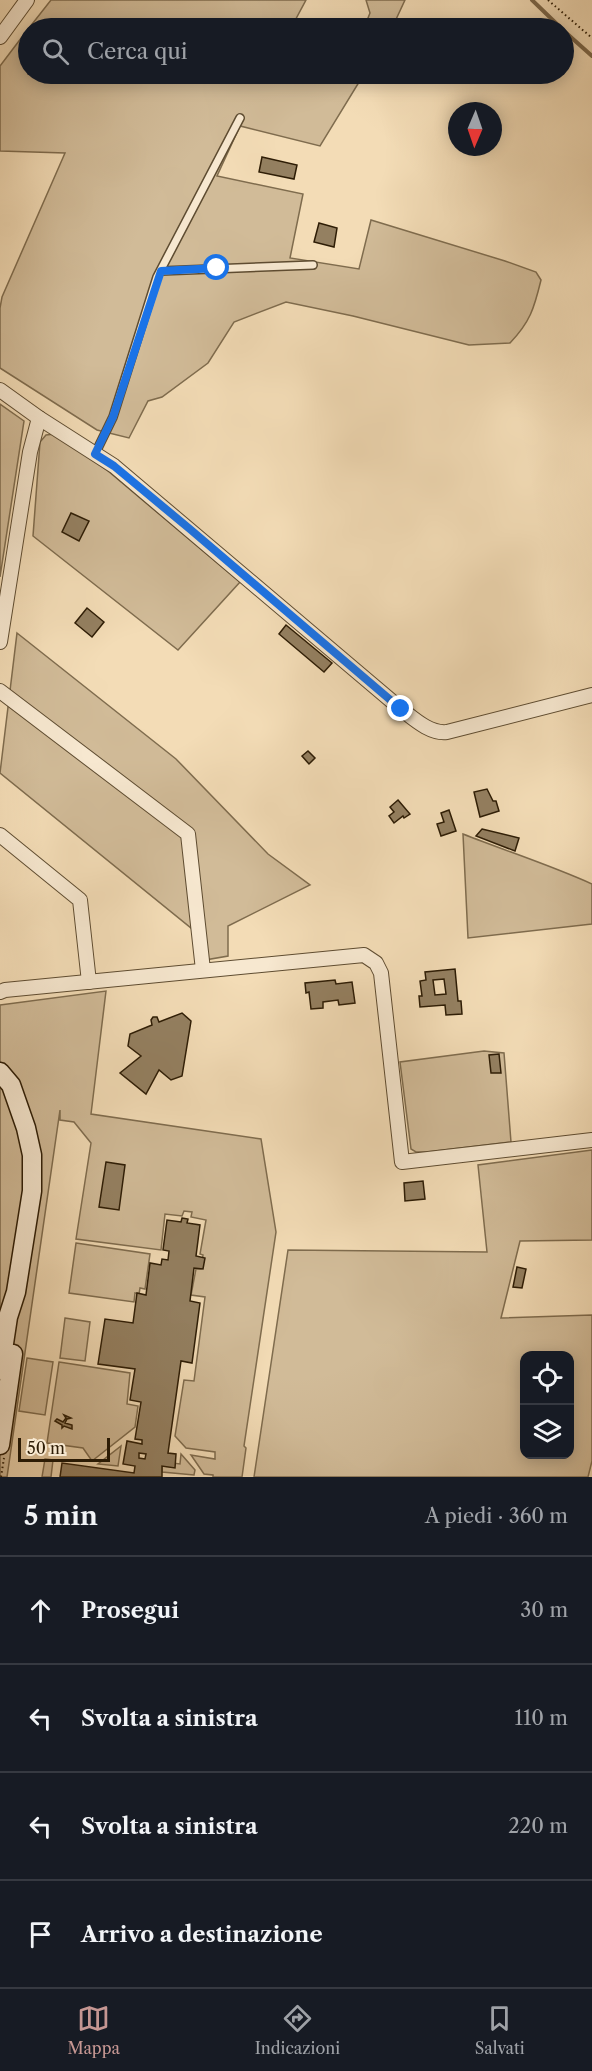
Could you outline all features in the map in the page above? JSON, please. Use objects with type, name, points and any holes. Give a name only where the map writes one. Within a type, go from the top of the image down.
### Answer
[{"type":"street","points":[[0,37],[27,0]]},
{"type":"street","points":[[0,390],[114,466],[392,702],[428,728],[447,732],[592,695]]},
{"type":"street","points":[[0,642],[30,452],[39,418]]},
{"type":"street","points":[[0,691],[188,834],[203,970]]},
{"type":"street","points":[[0,835],[80,900],[89,982]]},
{"type":"street","points":[[0,992],[364,955],[376,963],[381,973],[402,1162],[592,1140]]},
{"type":"street","points":[[0,1072],[11,1085],[19,1104],[32,1155],[32,1191],[16,1292],[8,1317],[0,1370]]},
{"type":"street","points":[[0,1445],[18,1318],[16,1292]]},
{"type":"lane","points":[[95,454],[113,417],[161,271],[240,118]]},
{"type":"lane","points":[[161,271],[313,265]]},
{"type":"path","points":[[548,0],[569,18]]},
{"type":"path","points":[[574,22],[592,38]]},
{"type":"shaded area","points":[[51,0],[306,0],[296,18],[37,18]]},
{"type":"shaded area","points":[[366,0],[405,0],[397,18],[368,18],[370,13]]},
{"type":"shaded area","points":[[18,42],[18,84],[358,84],[320,146],[240,126],[217,176],[303,194],[290,258],[359,269],[371,220],[536,272],[541,280],[527,321],[510,343],[469,345],[286,302],[234,322],[208,363],[162,397],[148,401],[129,438],[97,430],[0,368],[2,297],[65,153],[0,151],[0,66]]},
{"type":"shaded area","points":[[0,404],[24,421],[0,577]]},
{"type":"shaded area","points":[[55,434],[108,471],[240,582],[178,650],[33,536],[40,442],[46,435]]},
{"type":"shaded area","points":[[17,633],[176,759],[268,854],[310,885],[228,926],[228,956],[199,961],[197,933],[0,773]]},
{"type":"shaded area","points":[[463,834],[592,884],[592,924],[468,938]]},
{"type":"shaded area","points":[[106,991],[91,1114],[261,1139],[276,1232],[244,1446],[246,1448],[242,1477],[213,1477],[213,1475],[204,1474],[191,1455],[215,1459],[215,1452],[186,1448],[175,1436],[184,1380],[194,1381],[205,1297],[191,1295],[196,1269],[201,1269],[203,1255],[200,1254],[206,1220],[191,1217],[192,1212],[184,1211],[182,1216],[165,1214],[161,1250],[76,1239],[91,1143],[74,1122],[60,1120],[60,1110],[7,1477],[0,1477],[0,1005]]},
{"type":"shaded area","points":[[484,1051],[504,1053],[511,1142],[427,1152],[416,1152],[411,1149],[400,1062]]},
{"type":"shaded area","points":[[592,1150],[592,1240],[520,1241],[501,1318],[592,1315],[592,1461],[588,1477],[254,1477],[288,1250],[487,1252],[478,1165]]},
{"type":"shaded area","points":[[76,1243],[150,1254],[145,1289],[140,1288],[139,1294],[135,1293],[134,1302],[69,1293]]},
{"type":"shaded area","points":[[65,1318],[90,1322],[85,1361],[60,1358]]},
{"type":"shaded area","points":[[27,1358],[53,1362],[45,1415],[19,1411]]},
{"type":"shaded area","points":[[59,1362],[130,1373],[127,1404],[138,1406],[135,1427],[92,1461],[83,1448],[47,1443]]},
{"type":"shaded area","points":[[121,1446],[118,1466],[98,1464]]},
{"type":"shaded area","points":[[181,1454],[195,1470],[194,1475],[162,1472],[162,1466],[172,1467],[173,1463],[180,1464]]},
{"type":"shaded area","points":[[45,1459],[53,1460],[51,1477],[42,1477]]},
{"type":"building","points":[[262,157],[297,165],[294,179],[259,172]]},
{"type":"building","points":[[319,223],[337,228],[334,247],[314,242]]},
{"type":"building","points":[[71,513],[89,521],[79,541],[62,532]]},
{"type":"building","points":[[87,608],[104,622],[92,637],[75,623]]},
{"type":"building","points":[[286,625],[332,663],[324,672],[279,634]]},
{"type":"building","points":[[308,751],[315,758],[309,764],[302,756]]},
{"type":"building","points":[[487,789],[493,801],[496,801],[499,811],[480,817],[474,792]]},
{"type":"building","points":[[398,800],[410,814],[394,823],[389,816],[394,812],[390,807]]},
{"type":"building","points":[[449,810],[456,831],[441,836],[437,824],[444,822],[441,813]]},
{"type":"building","points":[[482,829],[519,838],[515,851],[476,836]]},
{"type":"building","points":[[455,969],[458,1001],[461,1001],[462,1014],[446,1015],[445,1005],[420,1007],[419,996],[422,996],[420,981],[426,980],[425,972]],"holes":[[[444,979],[446,994],[435,995],[433,980]]]},
{"type":"building","points":[[335,980],[336,984],[352,982],[355,1003],[339,1005],[338,1000],[323,1002],[323,1008],[311,1009],[309,992],[306,993],[305,983]]},
{"type":"building","points":[[182,1013],[191,1021],[182,1076],[171,1080],[159,1070],[146,1094],[120,1073],[141,1056],[128,1046],[130,1034],[152,1025],[153,1017],[157,1017],[159,1022]]},
{"type":"building","points":[[499,1054],[501,1073],[491,1073],[489,1055]]},
{"type":"building","points":[[106,1162],[125,1165],[119,1210],[99,1207]]},
{"type":"building","points":[[423,1181],[425,1199],[405,1201],[404,1183]]},
{"type":"building","points":[[182,1218],[188,1219],[187,1223],[200,1225],[196,1256],[205,1258],[203,1269],[194,1268],[190,1301],[200,1303],[192,1363],[181,1361],[168,1453],[176,1454],[175,1468],[162,1466],[162,1477],[60,1477],[62,1463],[134,1473],[135,1466],[123,1464],[127,1441],[142,1444],[142,1440],[135,1439],[141,1402],[130,1400],[135,1369],[98,1364],[105,1319],[133,1323],[137,1293],[146,1295],[150,1263],[161,1265],[162,1259],[168,1260],[169,1251],[163,1250],[167,1220],[181,1222]],"holes":[[[139,1453],[146,1454],[145,1459],[139,1458]]]},
{"type":"building","points":[[517,1267],[526,1269],[522,1288],[513,1287]]},
{"type":"building","points":[[64,1415],[71,1418],[65,1423],[72,1425],[72,1429],[64,1426],[62,1428],[62,1425],[55,1421],[57,1419],[63,1422],[66,1418]]},
{"type":"waterway","points":[[532,0],[551,18]]},
{"type":"waterway","points":[[574,40],[592,56]]},
{"type":"route","points":[[217,268],[161,271],[157,277],[113,417],[95,454],[114,466],[191,530],[401,709]]}]
